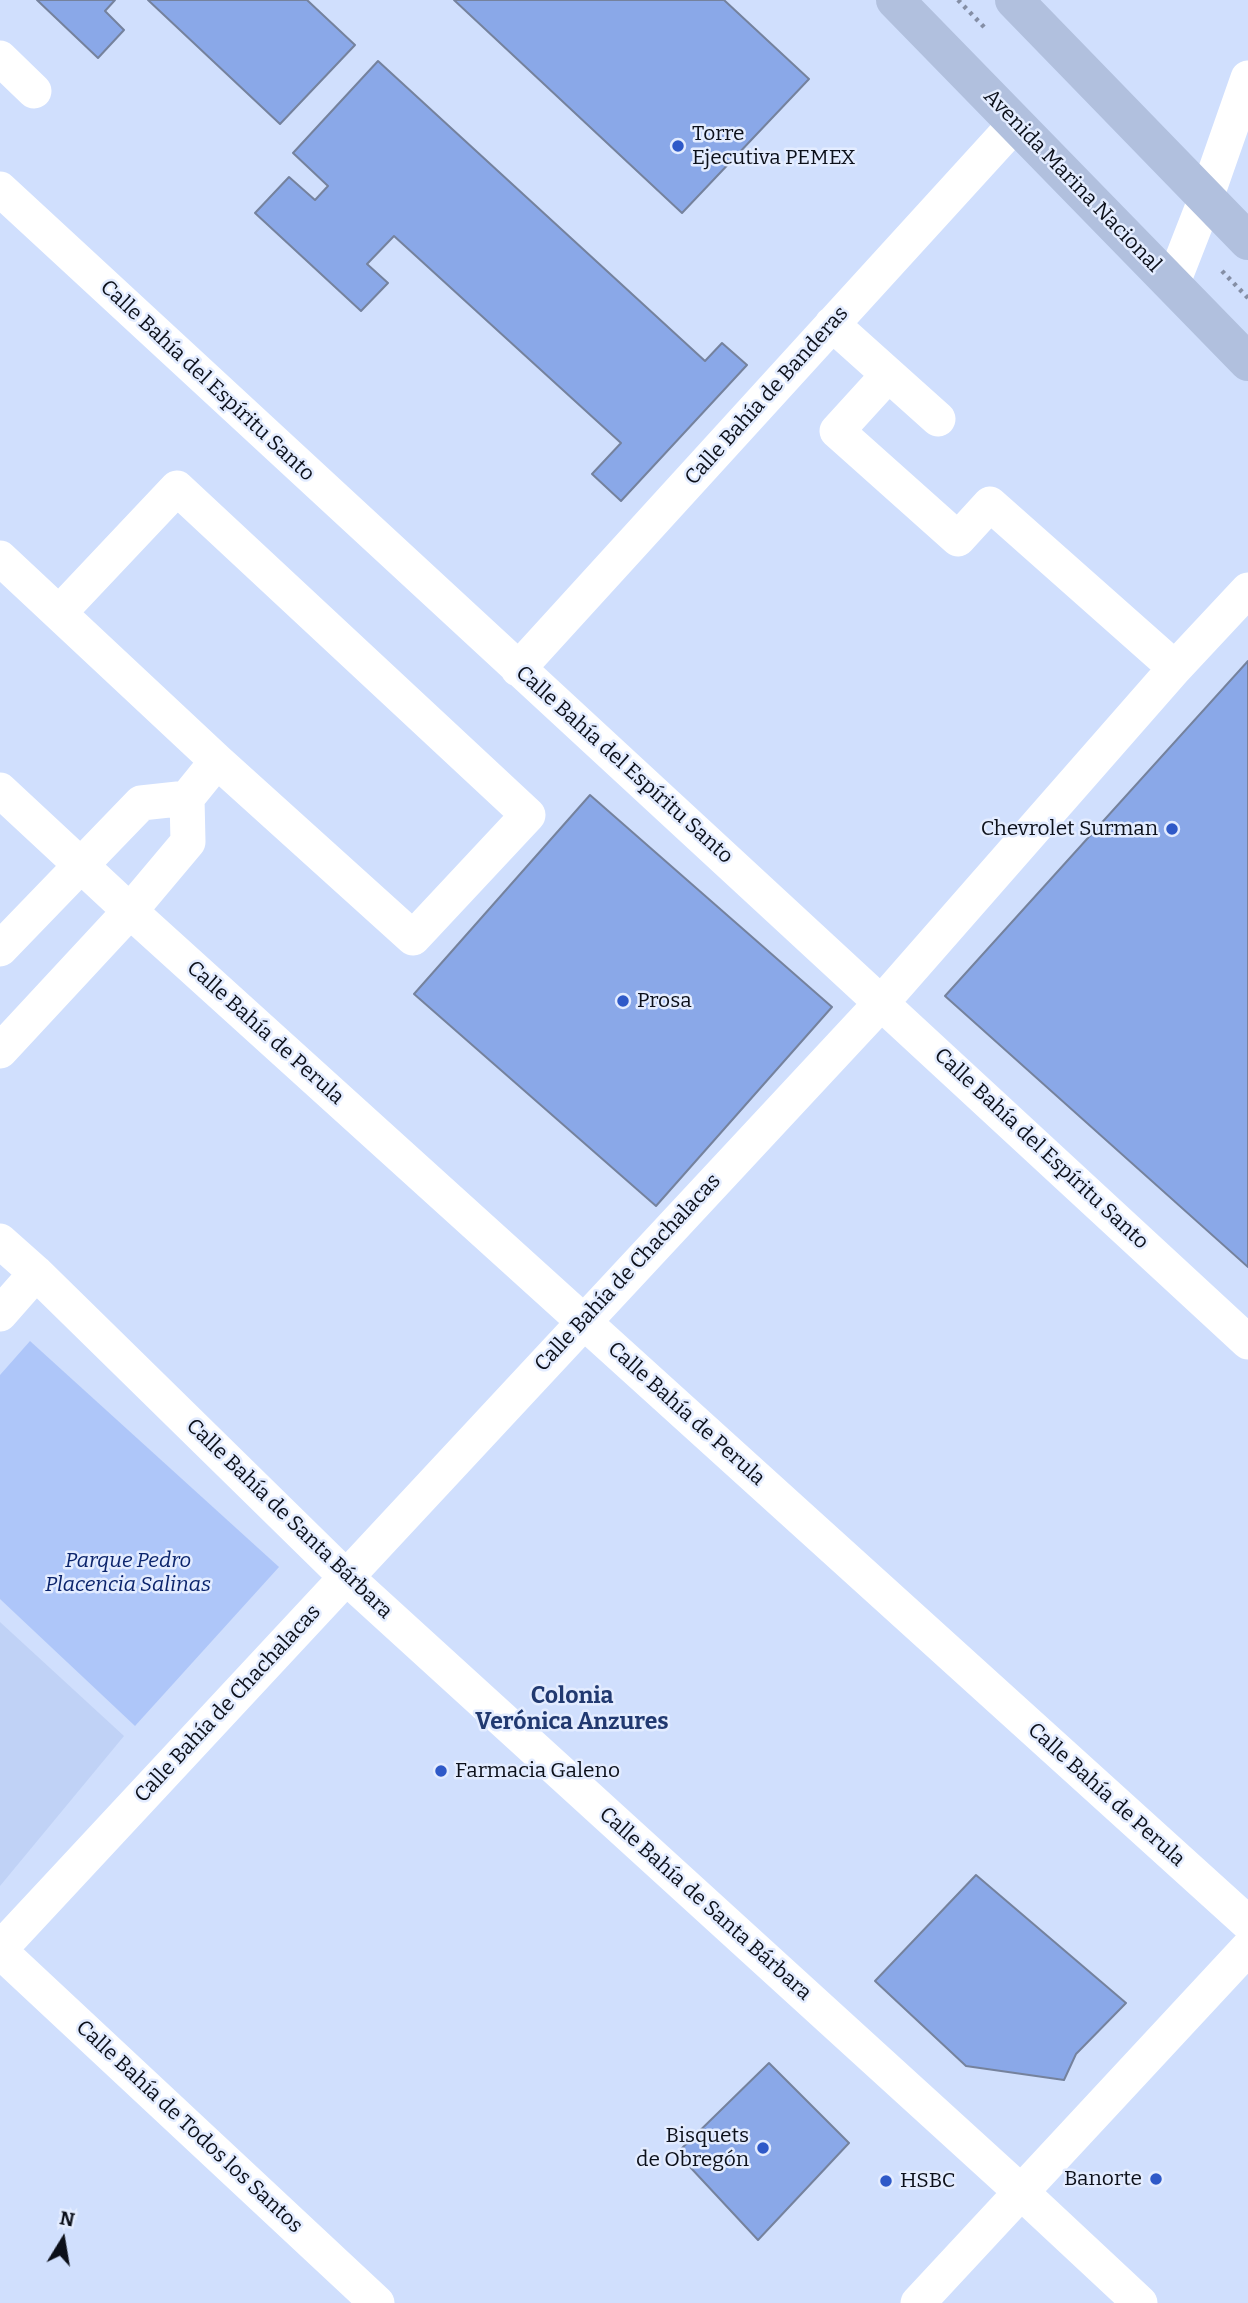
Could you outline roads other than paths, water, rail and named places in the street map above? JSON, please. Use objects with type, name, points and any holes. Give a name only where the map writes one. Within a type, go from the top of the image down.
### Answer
[{"type":"main road","name":"Avenida Marina Nacional","points":[[895,0],[1248,362]]},
{"type":"main road","points":[[1014,0],[1248,241]]},
{"type":"street","points":[[0,58],[34,91]]},
{"type":"street","points":[[1172,285],[1248,78]]},
{"type":"street","name":"Calle Bahía de Banderas","points":[[518,668],[1016,123]]},
{"type":"street","name":"Calle Bahía del Espíritu Santo","points":[[0,189],[883,1001],[1248,1342]]},
{"type":"street","points":[[832,324],[938,419]]},
{"type":"street","points":[[888,375],[837,431],[958,539],[990,504],[1175,668]]},
{"type":"street","points":[[0,558],[217,761],[413,938],[528,815],[177,488],[59,613]]},
{"type":"street","name":"Calle Bahía de Chachalacas","points":[[0,1950],[883,1001],[1175,668],[1248,590]]},
{"type":"street","points":[[0,1051],[130,911],[188,842],[187,798],[217,761]]},
{"type":"street","name":"Calle Bahía de Perula","points":[[0,790],[130,911],[1248,1923]]},
{"type":"street","points":[[0,949],[141,803],[187,798]]},
{"type":"street","name":"Calle Bahía de Santa Bárbara","points":[[0,1241],[36,1273],[346,1577],[1140,2303]]},
{"type":"street","points":[[0,1314],[36,1273]]},
{"type":"street","points":[[918,2303],[1248,1948]]},
{"type":"street","name":"Calle Bahía de Todos los Santos","points":[[0,1950],[377,2303]]},
{"type":"place","name":"Torre Ejecutiva PEMEX","points":[[678,146]]},
{"type":"place","name":"Chevrolet Surman","points":[[1172,829]]},
{"type":"place","name":"Prosa","points":[[623,1001]]},
{"type":"place","name":"Farmacia Galeno","points":[[441,1771]]},
{"type":"place","name":"Bisquets de Obregón","points":[[763,2148]]},
{"type":"place","name":"Banorte","points":[[1156,2179]]},
{"type":"place","name":"HSBC","points":[[886,2181]]},
{"type":"district","name":"Colonia Verónica Anzures","points":[[572,1710]]},
{"type":"park label","name":"Parque Pedro Placencia Salinas","points":[[128,1573]]}]
